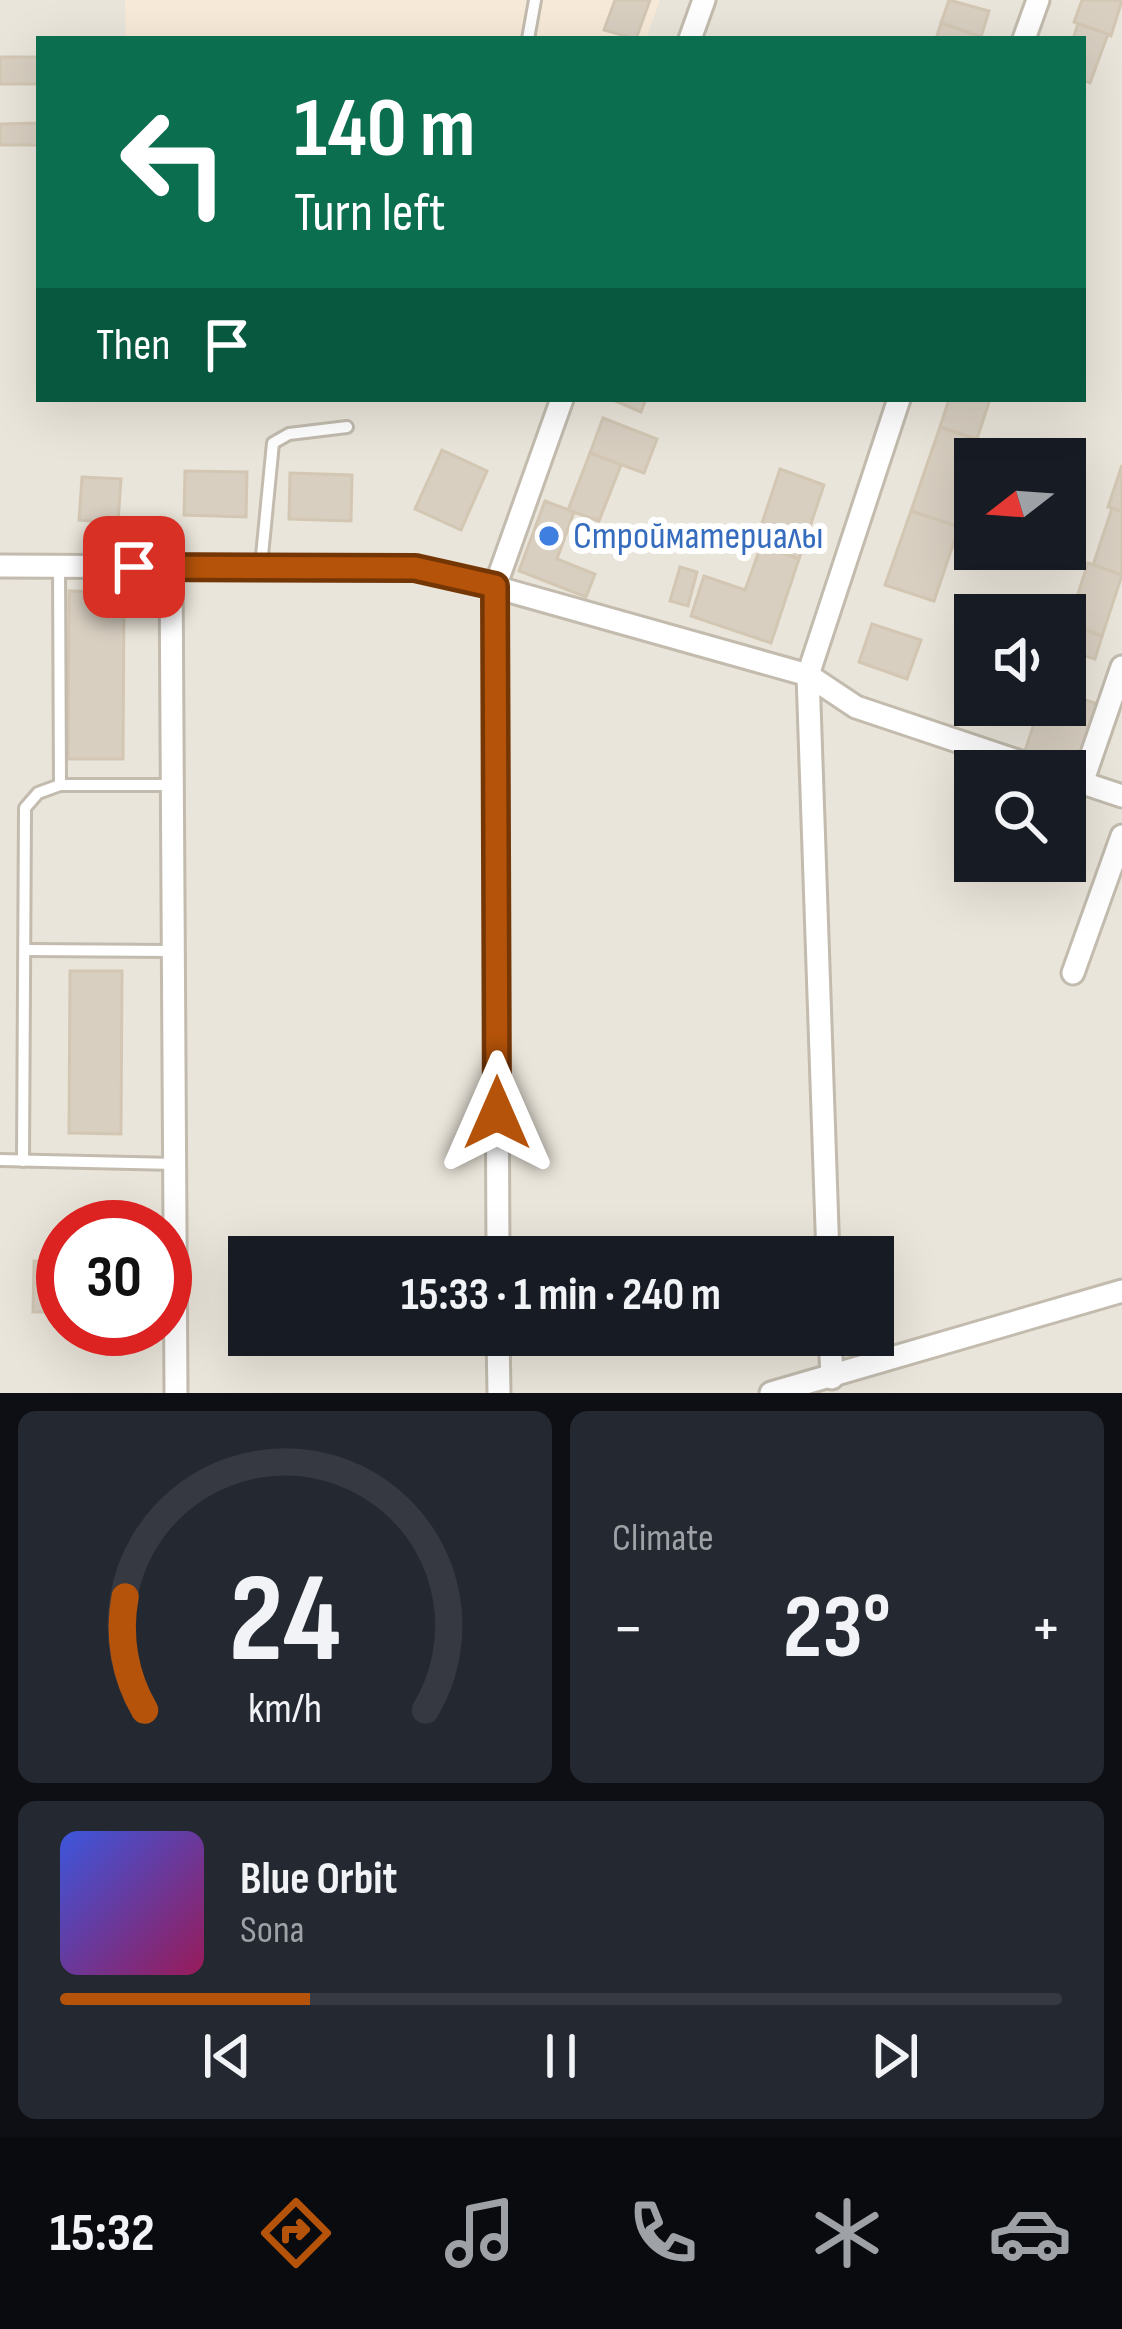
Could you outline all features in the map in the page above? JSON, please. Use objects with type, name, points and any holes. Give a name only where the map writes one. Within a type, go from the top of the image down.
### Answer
[{"type":"street","points":[[691,36],[704,0]]},
{"type":"street","points":[[1025,36],[1038,0]]},
{"type":"street","points":[[498,1236],[495,586],[561,402]]},
{"type":"street","points":[[827,1236],[808,676],[898,402]]},
{"type":"street","points":[[0,566],[415,568],[495,586],[808,676],[856,707],[984,750]]},
{"type":"street","points":[[171,567],[176,1393]]},
{"type":"street","points":[[1086,750],[1122,667]]},
{"type":"street","points":[[1086,784],[1122,796]]},
{"type":"street","points":[[1073,973],[1122,836]]},
{"type":"street","points":[[771,1393],[1122,1292]]},
{"type":"street","points":[[498,1356],[499,1393]]},
{"type":"street","points":[[831,1356],[832,1378]]},
{"type":"lane","points":[[529,36],[535,0]]},
{"type":"lane","points":[[260,568],[273,443],[290,434],[346,427]]},
{"type":"lane","points":[[59,566],[60,785]]},
{"type":"lane","points":[[23,1161],[25,808],[38,794],[60,785],[172,785]]},
{"type":"lane","points":[[26,950],[173,951]]},
{"type":"lane","points":[[0,1160],[175,1164]]},
{"type":"shaded area","points":[[0,0],[1122,0],[1122,1393],[0,1393]]},
{"type":"shaded area","points":[[125,0],[660,0],[647,36],[126,36]]},
{"type":"building","points":[[615,0],[650,0],[637,36],[604,30]]},
{"type":"building","points":[[949,0],[989,11],[981,36],[941,23]]},
{"type":"building","points":[[1082,0],[1122,0],[1111,36],[1074,22]]},
{"type":"building","points":[[941,23],[978,36],[937,36]]},
{"type":"building","points":[[1078,24],[1108,34],[1090,83],[1086,81],[1086,36],[1074,36]]},
{"type":"building","points":[[0,57],[36,57],[36,84],[0,84]]},
{"type":"building","points":[[36,123],[36,145],[0,145],[0,124]]},
{"type":"building","points":[[618,402],[645,402],[641,412]]},
{"type":"building","points":[[948,402],[989,402],[974,438],[940,427]]},
{"type":"building","points":[[603,418],[657,439],[644,473],[590,453]]},
{"type":"building","points":[[940,427],[971,438],[954,438],[954,525],[911,511]]},
{"type":"building","points":[[442,450],[487,471],[461,530],[415,509]]},
{"type":"building","points":[[590,453],[621,465],[599,521],[568,510]]},
{"type":"building","points":[[1122,465],[1122,512],[1108,507]]},
{"type":"building","points":[[780,469],[824,485],[799,559],[755,544]]},
{"type":"building","points":[[185,471],[247,472],[246,517],[184,515]]},
{"type":"building","points":[[290,473],[352,475],[351,521],[289,519]]},
{"type":"building","points":[[82,477],[121,479],[118,523],[79,520]]},
{"type":"building","name":"Стройматериалы","points":[[545,501],[574,512],[557,559],[595,574],[586,597],[519,571]]},
{"type":"building","points":[[1112,508],[1122,512],[1122,575],[1093,565]]},
{"type":"building","points":[[911,511],[954,525],[954,542],[934,601],[885,585]]},
{"type":"building","points":[[761,546],[799,559],[771,643],[691,616],[704,576],[745,590]]},
{"type":"building","points":[[1088,563],[1122,575],[1102,636],[1086,630],[1086,594],[1078,594]]},
{"type":"building","points":[[680,567],[697,572],[688,606],[670,601]]},
{"type":"building","points":[[69,591],[124,592],[123,759],[68,759]]},
{"type":"building","points":[[872,624],[921,640],[907,679],[859,662]]},
{"type":"building","points":[[1086,630],[1102,636],[1095,659],[1086,656]]},
{"type":"building","points":[[1086,700],[1103,706],[1086,756],[1086,750],[1025,750],[1033,726],[1086,726]]},
{"type":"building","points":[[70,971],[122,971],[121,1134],[69,1133]]},
{"type":"building","points":[[34,1261],[36,1261],[36,1312]]},
{"type":"place","name":"Стройматериалы","points":[[549,536]]},
{"type":"route","points":[[134,567],[415,568],[495,586],[497,1113]]}]
